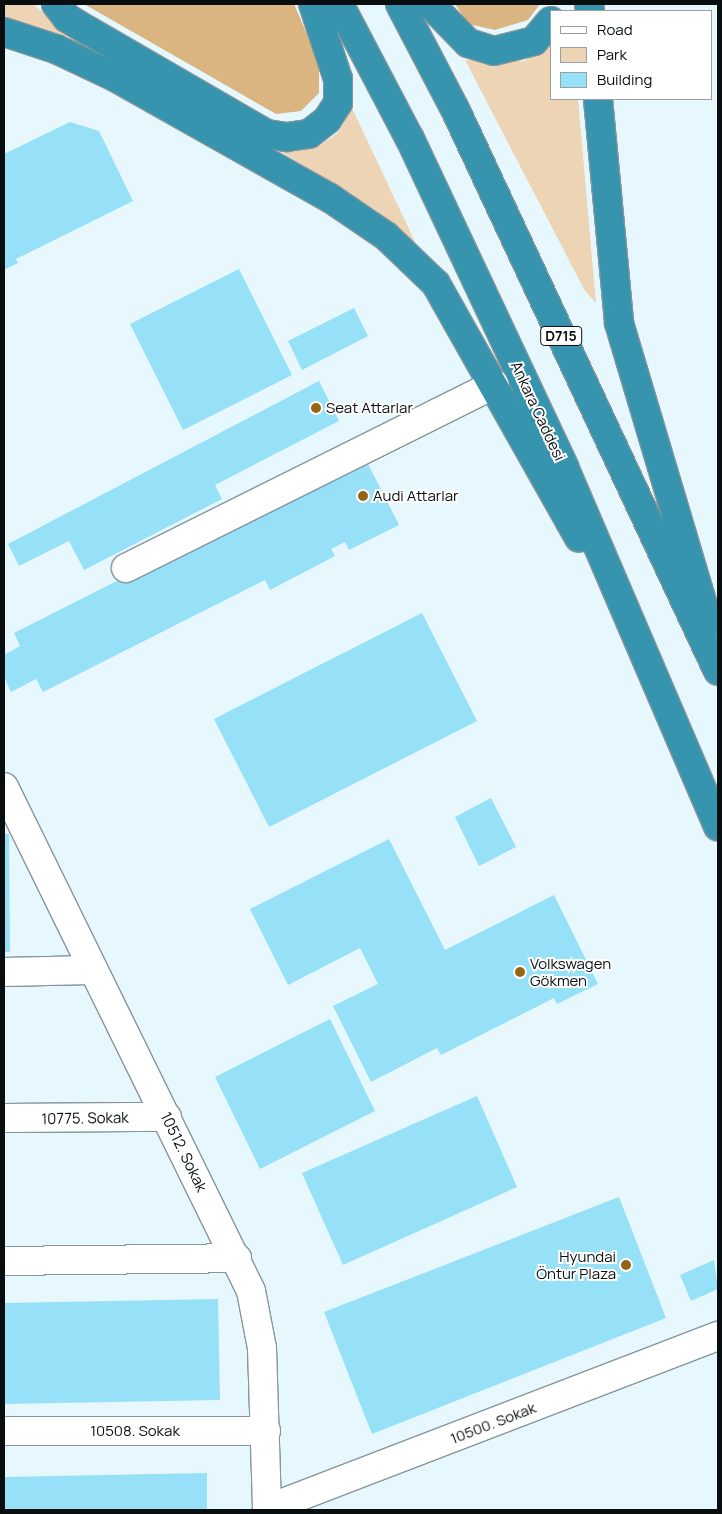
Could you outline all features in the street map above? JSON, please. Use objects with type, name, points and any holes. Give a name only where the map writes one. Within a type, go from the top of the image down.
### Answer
[{"type":"highway","points":[[56,4],[67,18],[267,134],[287,137],[309,134],[327,120],[338,103],[338,79],[313,4]]},
{"type":"highway","name":"Ankara Caddesi","points":[[339,4],[410,139],[511,354],[718,826]]},
{"type":"highway","name":"D715","points":[[400,4],[459,118],[718,671]]},
{"type":"highway","points":[[430,4],[468,43],[494,51],[534,41],[550,22]]},
{"type":"highway","points":[[4,32],[56,49],[115,77],[330,198],[386,236],[436,284],[495,384],[562,513],[618,599]]},
{"type":"highway","points":[[598,100],[619,323],[696,570],[718,664]]},
{"type":"street","points":[[126,568],[495,384]]},
{"type":"street","name":"10512. Sokak","points":[[4,787],[9,817],[91,970],[166,1117],[236,1258],[259,1319],[266,1431],[267,1510]]},
{"type":"street","points":[[4,972],[91,970]]},
{"type":"street","name":"10775. Sokak","points":[[4,1118],[166,1117]]},
{"type":"street","points":[[4,1261],[236,1258]]},
{"type":"street","name":"10500. Sokak","points":[[267,1510],[718,1336]]},
{"type":"street","name":"10508. Sokak","points":[[4,1431],[266,1431]]},
{"type":"green space","points":[[4,4],[33,4],[73,38],[4,17]]},
{"type":"green space","points":[[550,42],[550,100],[578,100],[596,303],[585,291],[465,60],[525,61]]},
{"type":"green space","points":[[352,108],[416,244],[376,210],[270,145],[298,151],[322,144],[338,133]]},
{"type":"shaded area","points":[[84,4],[294,4],[319,62],[319,93],[301,111],[276,114]]},
{"type":"shaded area","points":[[455,4],[540,4],[528,20],[495,30],[468,24]]},
{"type":"building","points":[[70,122],[99,131],[133,201],[16,259],[18,263],[4,270],[4,154]]},
{"type":"building","points":[[239,269],[292,375],[183,430],[130,324]]},
{"type":"building","points":[[354,308],[368,336],[302,370],[288,341]]},
{"type":"building","points":[[319,381],[339,421],[215,485],[222,499],[84,570],[69,541],[19,566],[8,544]]},
{"type":"building","points":[[364,456],[399,525],[349,550],[345,542],[331,549],[335,556],[270,590],[265,580],[43,692],[36,679],[11,692],[4,677],[4,655],[20,646],[14,633]]},
{"type":"building","points":[[422,613],[477,721],[269,827],[214,719]]},
{"type":"building","points":[[491,798],[516,847],[479,866],[455,817]]},
{"type":"building","points":[[4,834],[9,834],[10,952],[4,952]]},
{"type":"building","points":[[389,839],[445,950],[554,895],[598,984],[557,1004],[554,998],[441,1055],[437,1048],[371,1082],[333,1006],[378,984],[360,948],[288,985],[250,909]]},
{"type":"building","points":[[330,1019],[375,1111],[260,1169],[215,1077]]},
{"type":"building","points":[[477,1096],[517,1187],[343,1265],[302,1173]]},
{"type":"building","points":[[619,1197],[666,1318],[372,1434],[324,1312]]},
{"type":"building","points":[[714,1260],[718,1289],[691,1301],[680,1275]]},
{"type":"building","points":[[218,1299],[220,1400],[4,1404],[4,1303]]},
{"type":"building","points":[[207,1473],[207,1510],[4,1510],[4,1477]]},
{"type":"place","name":"Seat Attarlar","points":[[316,408]]},
{"type":"place","name":"Audi Attarlar","points":[[363,496]]},
{"type":"place","name":"Volkswagen Gökmen","points":[[520,972]]},
{"type":"place","name":"Hyundai Öntur Plaza","points":[[626,1265]]}]
